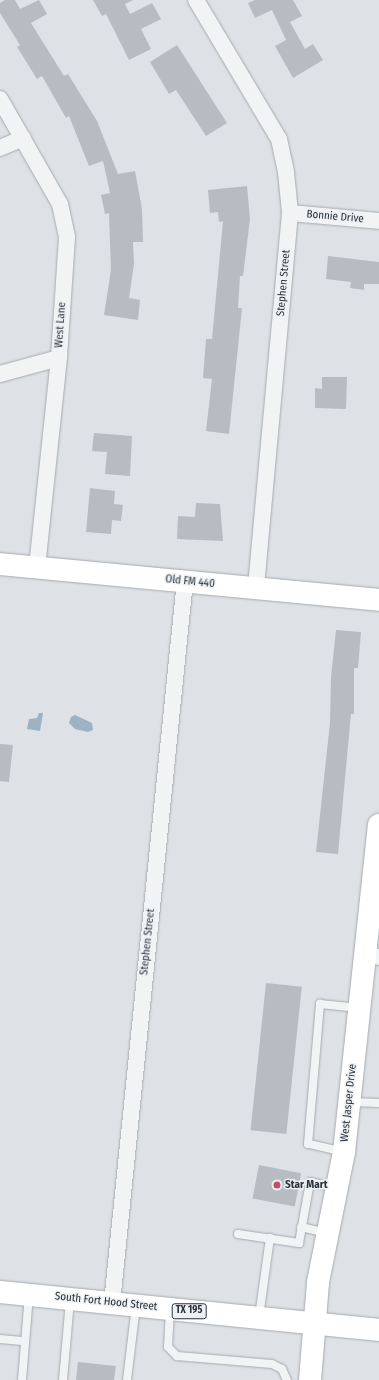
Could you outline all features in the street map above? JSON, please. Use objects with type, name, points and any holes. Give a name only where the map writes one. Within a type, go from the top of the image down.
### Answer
[{"type":"main road","name":"Old FM 440","points":[[0,564],[37,566],[379,600]]},
{"type":"main road","name":"West Jasper Drive","points":[[310,1380],[314,1323],[327,1233],[344,1152],[359,1008],[372,956],[379,825]]},
{"type":"main road","name":"South Fort Hood Street","points":[[0,1292],[379,1330]]},
{"type":"street","name":"Stephen Street","points":[[196,0],[279,139],[290,213],[256,588]]},
{"type":"street","name":"West Lane","points":[[0,99],[60,204],[67,237],[59,358],[37,566]]},
{"type":"street","points":[[0,148],[23,138]]},
{"type":"street","name":"Bonnie Drive","points":[[290,213],[379,221]]},
{"type":"street","points":[[0,374],[59,358]]},
{"type":"street","name":"Stephen Street","points":[[112,1303],[185,581]]},
{"type":"lane","points":[[344,1152],[308,1144],[320,1004],[359,1008]]},
{"type":"lane","points":[[349,1102],[379,1103]]},
{"type":"lane","points":[[238,1234],[298,1243],[310,1182],[337,1189]]},
{"type":"lane","points":[[301,1227],[327,1233]]},
{"type":"lane","points":[[259,1318],[270,1238]]},
{"type":"lane","points":[[22,1380],[29,1295]]},
{"type":"lane","points":[[64,1380],[70,1299]]},
{"type":"lane","points":[[127,1380],[136,1306]]},
{"type":"lane","points":[[170,1309],[168,1347],[177,1356],[272,1364],[282,1369],[287,1380]]},
{"type":"lane","points":[[0,1339],[25,1341]]},
{"type":"water","points":[[39,713],[43,713],[40,731],[27,729],[29,719],[37,718]]},
{"type":"water","points":[[75,715],[92,723],[93,730],[88,732],[75,729],[69,723],[71,717]]},
{"type":"building","points":[[5,0],[15,0],[20,9],[39,0],[47,14],[31,23],[64,76],[68,74],[97,121],[118,174],[135,171],[142,209],[143,242],[133,242],[134,264],[129,298],[140,300],[138,320],[104,315],[111,270],[109,213],[105,214],[101,195],[110,193],[103,161],[89,166],[69,116],[66,118],[42,76],[37,79],[17,47],[20,45],[0,13],[0,3]]},
{"type":"building","points":[[93,0],[133,0],[125,4],[130,14],[152,3],[161,19],[141,29],[151,49],[129,60],[106,14],[102,16]]},
{"type":"building","points":[[255,0],[293,0],[302,16],[290,22],[305,49],[313,44],[323,60],[293,78],[275,46],[286,40],[272,10],[255,18],[248,3]]},
{"type":"building","points":[[177,45],[227,123],[206,136],[176,90],[169,94],[150,62]]},
{"type":"building","points":[[247,186],[250,219],[243,276],[240,276],[238,308],[242,308],[229,434],[206,431],[212,379],[203,378],[206,339],[212,339],[223,221],[219,222],[218,212],[210,213],[208,190]]},
{"type":"building","points":[[328,256],[379,262],[379,284],[364,284],[364,290],[350,288],[351,282],[326,279]]},
{"type":"building","points":[[322,377],[347,377],[346,409],[315,408],[315,388],[322,389]]},
{"type":"building","points":[[94,433],[132,436],[130,476],[105,474],[107,452],[92,451]]},
{"type":"building","points":[[90,488],[115,491],[114,504],[123,505],[121,521],[112,520],[111,534],[86,532]]},
{"type":"building","points":[[196,503],[220,504],[223,541],[177,539],[178,516],[195,517]]},
{"type":"building","points":[[336,630],[361,632],[358,668],[354,668],[354,714],[351,714],[338,854],[316,852],[330,723],[331,677]]},
{"type":"building","points":[[0,744],[13,745],[9,782],[0,781]]},
{"type":"building","points":[[266,983],[302,987],[286,1134],[251,1130]]},
{"type":"building","name":"Star Mart","points":[[259,1165],[301,1173],[295,1207],[253,1198]]},
{"type":"building","points":[[78,1362],[116,1366],[114,1380],[76,1380]]},
{"type":"place","name":"Star Mart","points":[[277,1185]]}]
